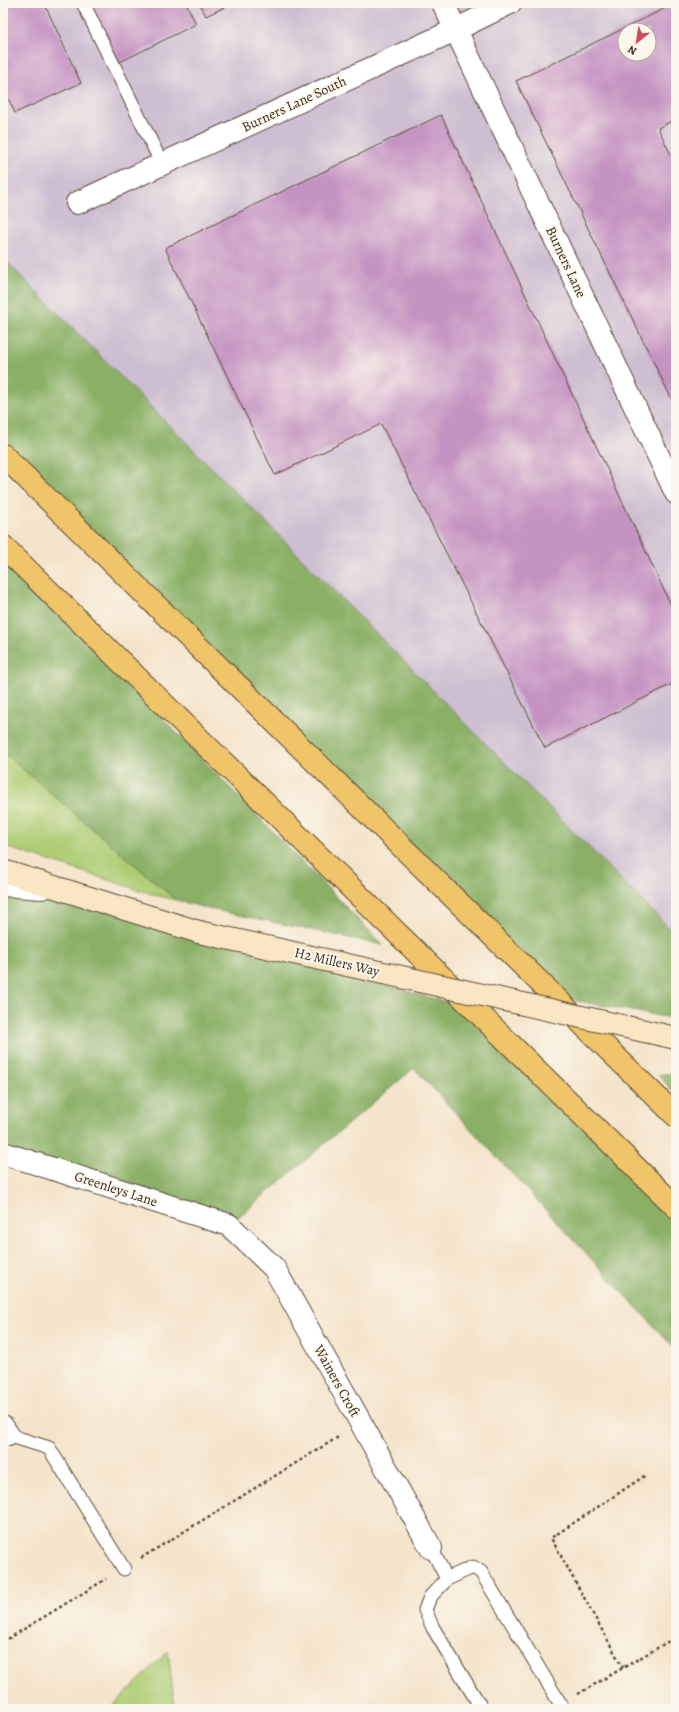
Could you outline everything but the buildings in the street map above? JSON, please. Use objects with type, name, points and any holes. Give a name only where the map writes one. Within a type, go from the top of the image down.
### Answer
[{"type":"highway","points":[[3,455],[676,1116]]},
{"type":"highway","points":[[3,546],[676,1207]]},
{"type":"street","name":"Burners Lane","points":[[443,3],[676,493]]},
{"type":"street","name":"Burners Lane South","points":[[77,203],[456,30],[510,3]]},
{"type":"street","name":"H2 Millers Way","points":[[3,871],[199,932],[676,1038]]},
{"type":"street","points":[[3,885],[63,890]]},
{"type":"street","name":"Greenleys Lane","points":[[3,1153],[229,1225]]},
{"type":"street","name":"Wainers Croft","points":[[229,1225],[274,1268],[431,1548]]},
{"type":"lane","points":[[83,3],[162,164]]},
{"type":"lane","points":[[5,1431],[49,1448],[124,1568]]},
{"type":"lane","points":[[431,1548],[447,1578]]},
{"type":"lane","points":[[482,1709],[432,1628],[425,1610],[430,1597],[447,1578],[473,1567],[481,1572],[561,1704]]},
{"type":"path","points":[[3,1642],[360,1423]]},
{"type":"path","points":[[623,1668],[550,1538],[646,1475]]},
{"type":"path","points":[[561,1704],[676,1637]]},
{"type":"shaded area","points":[[3,3],[676,3],[676,935],[3,258]]},
{"type":"green space","points":[[3,258],[676,935],[676,1019],[556,997],[3,451]]},
{"type":"green space","points":[[3,554],[383,945],[210,909],[176,900],[3,752]]},
{"type":"green space","points":[[3,752],[176,900],[155,895],[3,846]]},
{"type":"green space","points":[[3,885],[199,932],[477,1011],[676,1207],[676,1350],[414,1068],[229,1225],[3,1153]]},
{"type":"green space","points":[[676,1072],[676,1094],[658,1075]]},
{"type":"green space","points":[[168,1651],[175,1709],[110,1709]]}]
